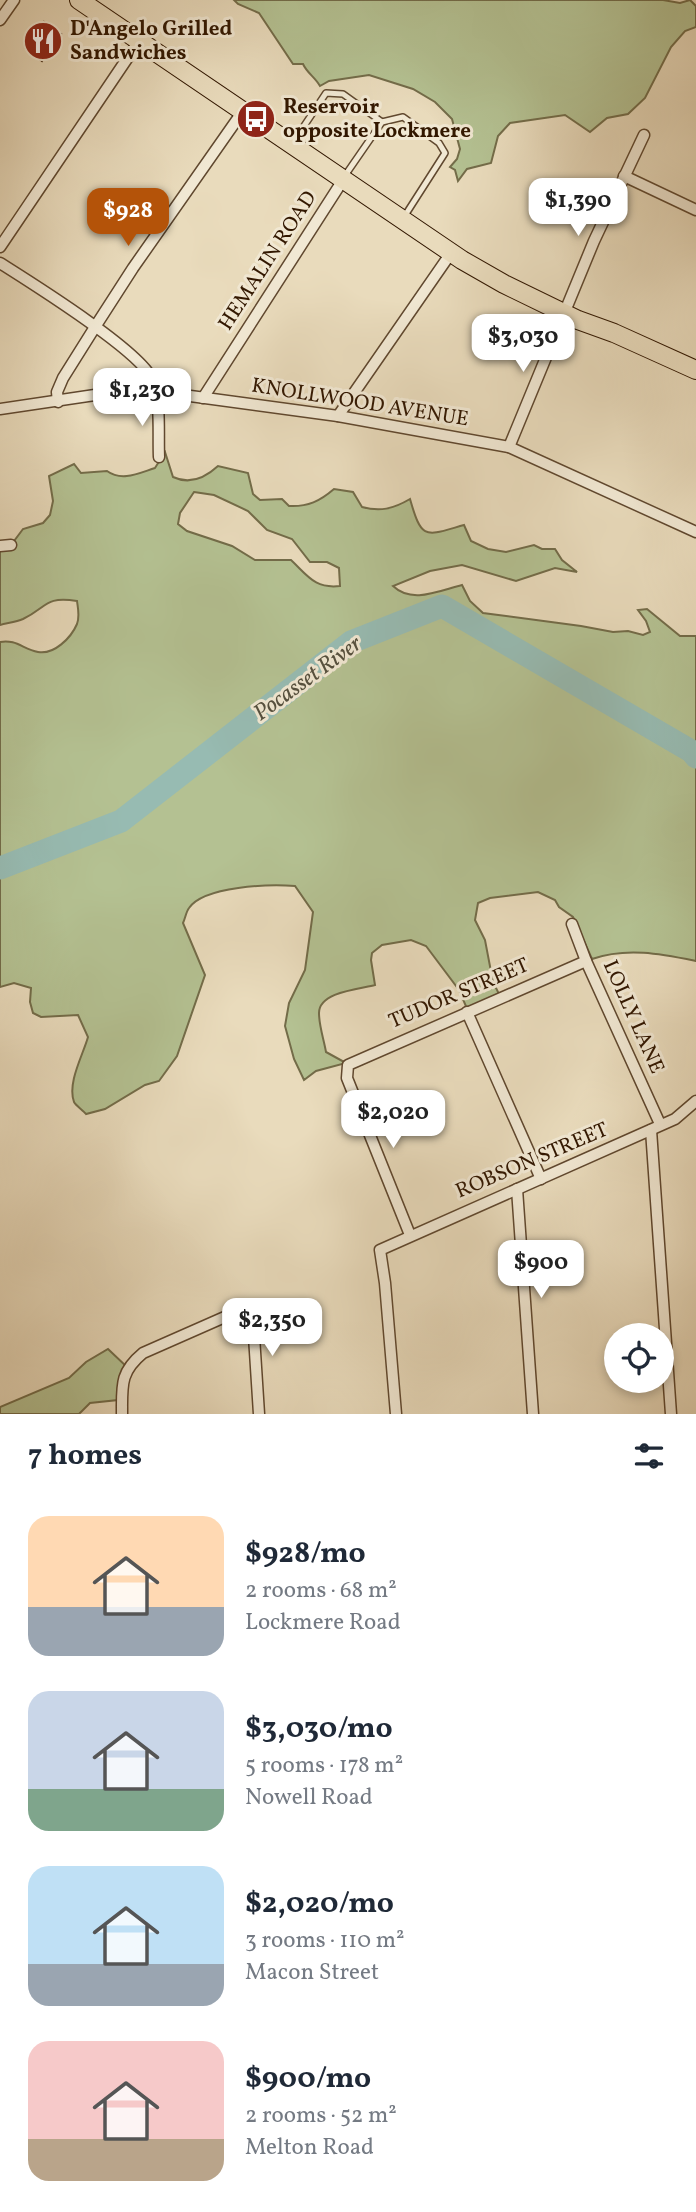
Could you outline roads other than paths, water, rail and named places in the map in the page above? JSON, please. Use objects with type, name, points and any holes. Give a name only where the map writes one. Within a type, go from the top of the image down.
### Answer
[{"type":"main road","points":[[79,0],[451,253],[504,284],[696,370]]},
{"type":"street","points":[[0,20],[15,0]]},
{"type":"street","points":[[0,247],[139,41]]},
{"type":"street","points":[[58,402],[57,392],[63,378],[95,327],[243,111]]},
{"type":"street","points":[[509,447],[564,312],[643,135]]},
{"type":"street","points":[[624,176],[696,209]]},
{"type":"street","name":"HEMALIN ROAD","points":[[203,397],[343,180]]},
{"type":"street","points":[[338,416],[451,253]]},
{"type":"street","points":[[0,263],[95,327],[141,363],[153,379],[159,457]]},
{"type":"street","name":"KNOLLWOOD AVENUE","points":[[0,409],[115,392],[203,397],[338,416],[509,447],[696,532]]},
{"type":"street","name":"LOLLY LANE","points":[[572,924],[656,1127]]},
{"type":"street","name":"TUDOR STREET","points":[[410,1235],[347,1078],[348,1065],[586,961]]},
{"type":"street","points":[[467,1012],[541,1179]]},
{"type":"street","name":"ROBSON STREET","points":[[396,1414],[380,1250],[656,1127],[683,1113],[696,1101]]},
{"type":"street","points":[[656,1127],[671,1414]]},
{"type":"street","points":[[517,1189],[533,1414]]},
{"type":"street","points":[[122,1414],[123,1381],[131,1363],[143,1353],[252,1305],[259,1414]]},
{"type":"lane","points":[[291,145],[326,93],[343,94],[383,122]]},
{"type":"lane","points":[[343,180],[383,122],[403,117],[439,144],[445,153],[402,219]]},
{"type":"waterway","name":"Pocasset River","points":[[0,868],[121,821],[351,642],[442,606],[691,751],[696,757]]},
{"type":"place","name":"D'Angelo Grilled Sandwiches","points":[[43,41]]},
{"type":"place","name":"Reservoir opposite Lockmere","points":[[256,119]]}]
